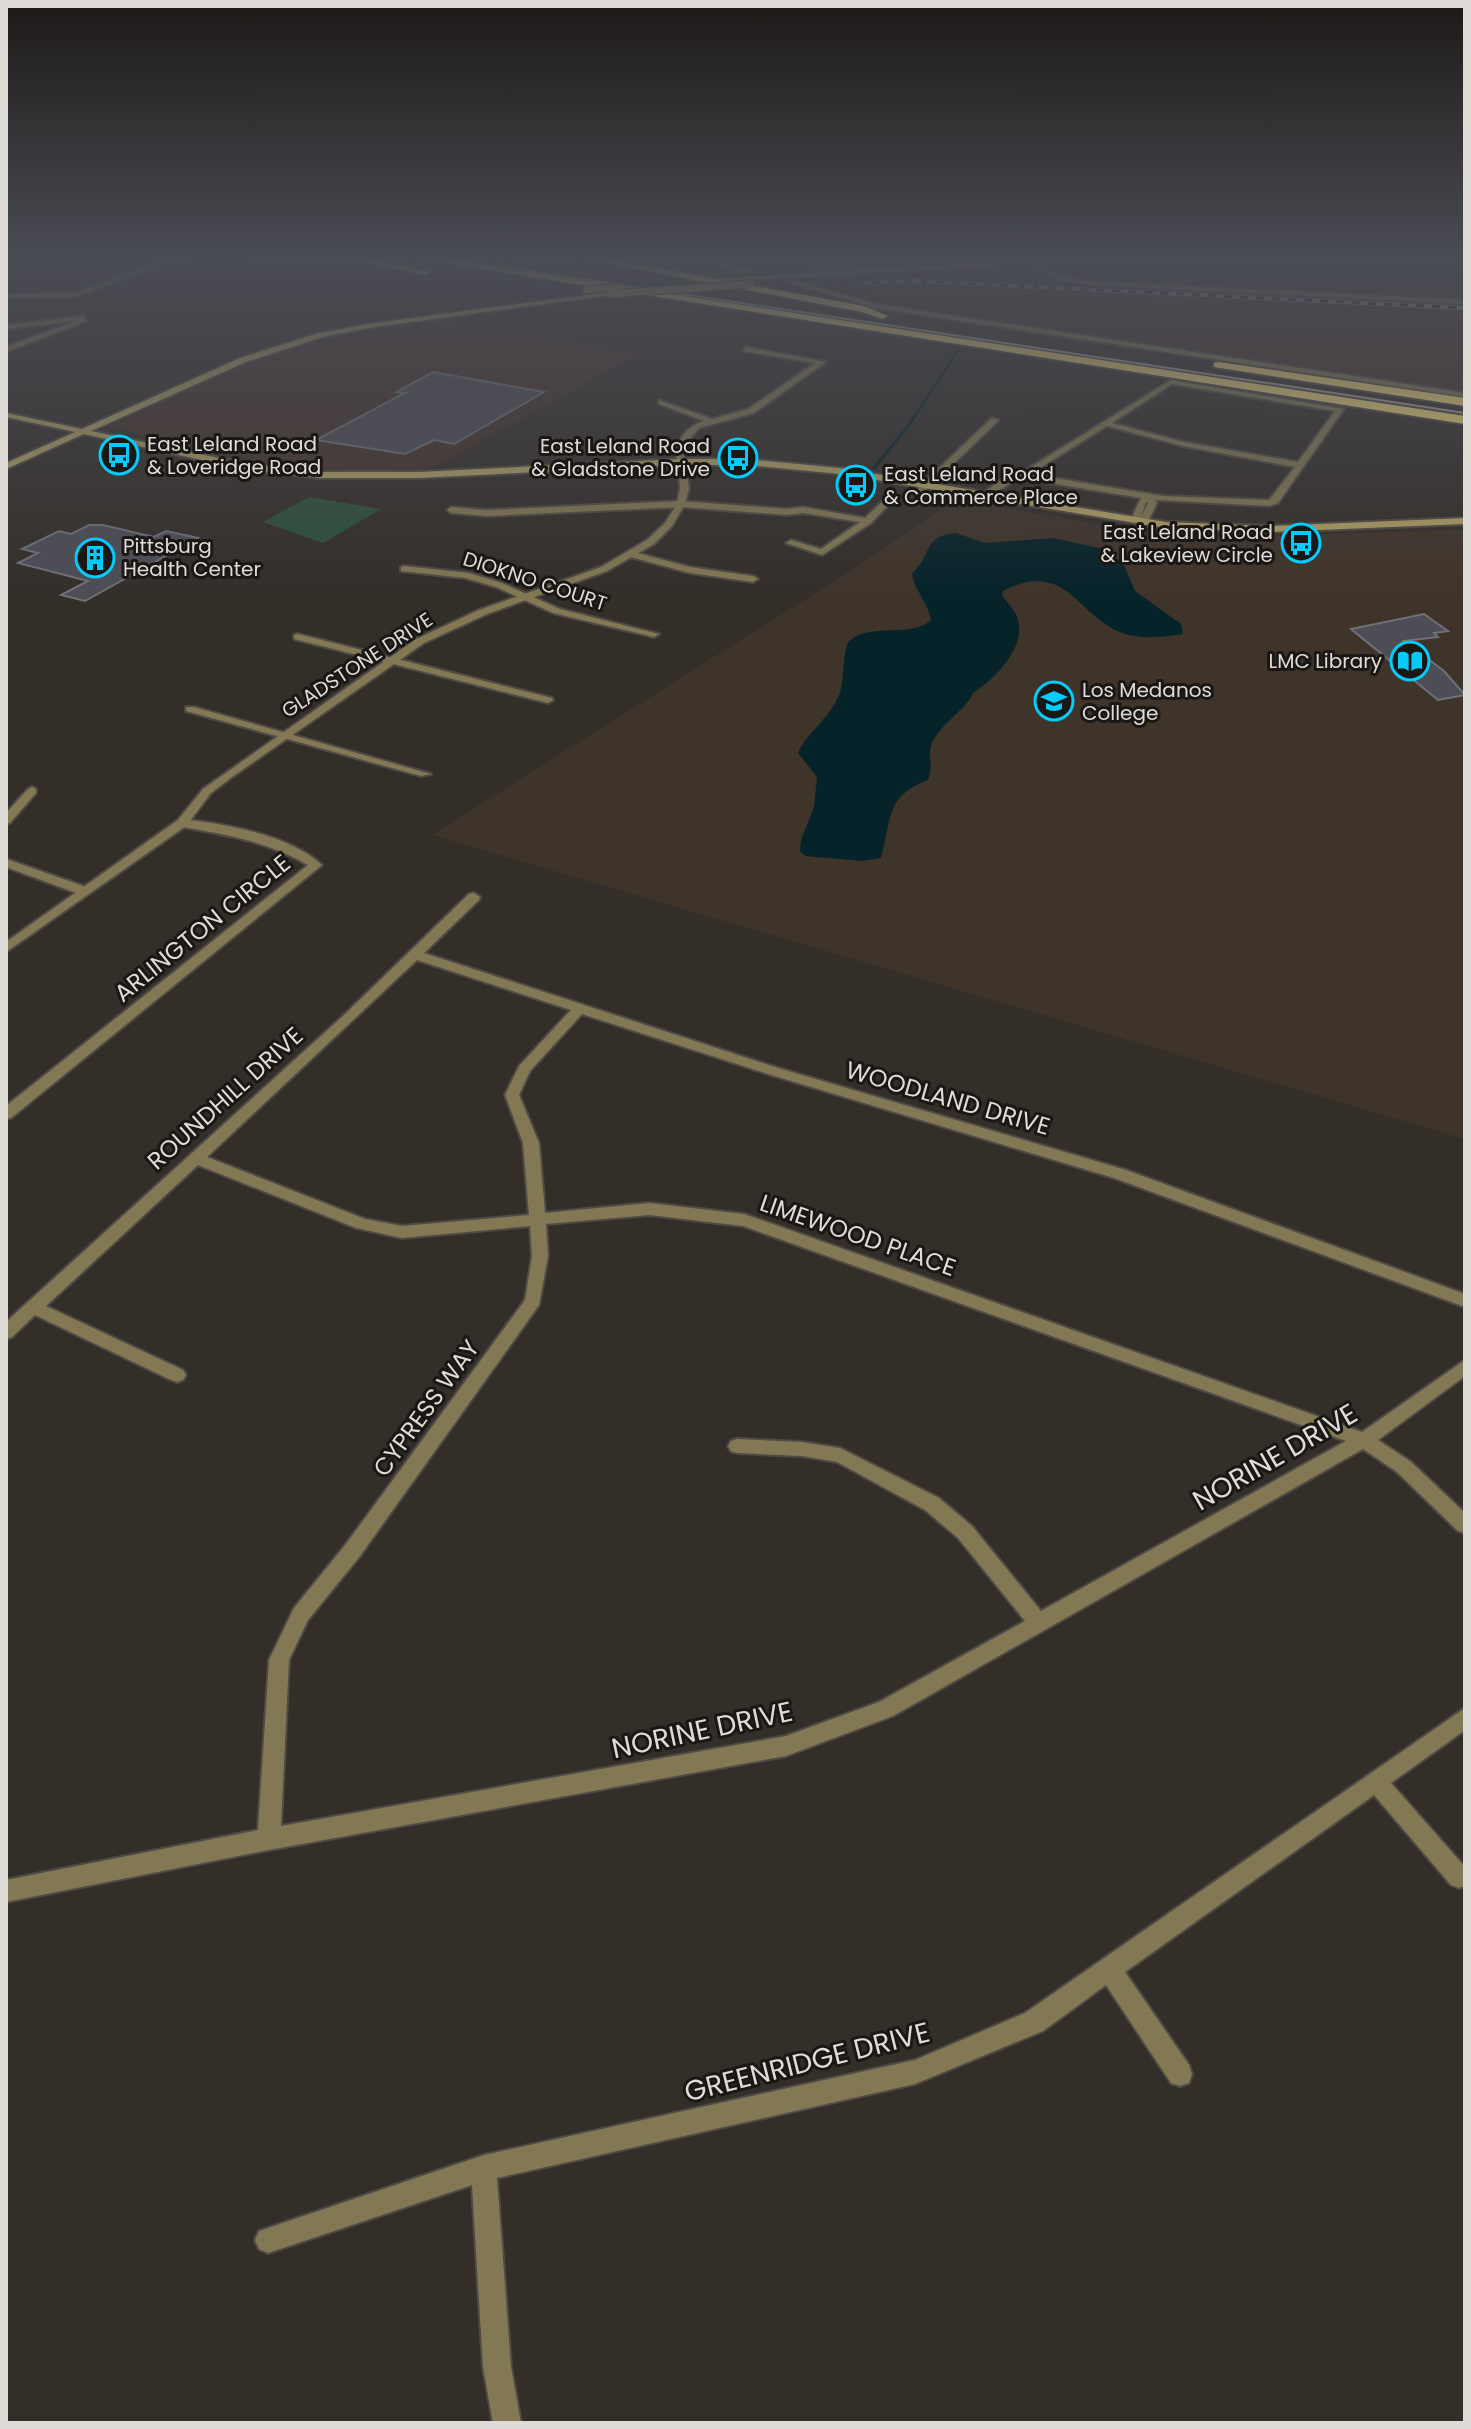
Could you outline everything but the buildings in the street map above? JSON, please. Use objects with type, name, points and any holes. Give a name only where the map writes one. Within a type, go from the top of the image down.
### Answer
[{"type":"highway","points":[[1133,370],[1193,378]]},
{"type":"highway","points":[[1143,370],[1465,420]]},
{"type":"highway","points":[[1251,370],[1465,402]]},
{"type":"main road","points":[[6,455],[196,370]]},
{"type":"main road","points":[[6,466],[220,370]]},
{"type":"main road","points":[[6,415],[247,467],[336,476],[781,464],[1140,526],[1223,537],[1280,538],[1465,530]]},
{"type":"main road","points":[[6,425],[246,475],[332,483],[682,465]]},
{"type":"main road","points":[[922,489],[983,496],[1140,526],[1270,529],[1465,521]]},
{"type":"street","points":[[681,504],[685,491],[679,452],[686,433],[710,421],[751,411],[810,370]]},
{"type":"street","points":[[1305,370],[1465,395]]},
{"type":"street","points":[[983,496],[1019,475],[1029,472],[1171,382],[1340,409],[1275,501],[1270,503],[1148,497],[1019,475]]},
{"type":"street","points":[[662,402],[710,421]]},
{"type":"street","points":[[922,489],[995,420]]},
{"type":"street","points":[[1104,423],[1183,444],[1300,465]]},
{"type":"street","points":[[791,543],[822,552],[868,521],[894,495]]},
{"type":"street","points":[[1140,526],[1148,518],[1153,503],[1148,497]]},
{"type":"street","points":[[451,510],[486,513],[681,504],[787,512],[803,510],[868,521]]},
{"type":"street","name":"GLADSTONE DRIVE","points":[[6,948],[182,823],[207,791],[420,641],[454,624],[596,573],[653,540],[681,504]]},
{"type":"street","points":[[630,554],[690,570],[753,579]]},
{"type":"street","name":"DIOKNO COURT","points":[[404,569],[466,575],[499,585],[557,611],[654,634]]},
{"type":"street","points":[[298,637],[548,700]]},
{"type":"street","points":[[190,709],[425,774]]},
{"type":"street","points":[[6,820],[32,791]]},
{"type":"street","name":"ARLINGTON CIRCLE","points":[[6,1114],[316,865],[279,845],[211,825],[182,823]]},
{"type":"street","points":[[6,863],[84,891]]},
{"type":"street","name":"ROUNDHILL DRIVE","points":[[6,1332],[348,1019],[474,897]]},
{"type":"street","name":"WOODLAND DRIVE","points":[[413,954],[773,1071],[1120,1174],[1465,1301]]},
{"type":"street","name":"CYPRESS WAY","points":[[269,1839],[279,1660],[301,1614],[353,1550],[533,1301],[540,1256],[531,1143],[512,1095],[524,1069],[580,1008]]},
{"type":"street","name":"LIMEWOOD PLACE","points":[[194,1158],[362,1224],[402,1232],[649,1209],[744,1220],[1364,1440],[1404,1467],[1465,1525]]},
{"type":"street","points":[[33,1307],[177,1375]]},
{"type":"street","name":"NORINE DRIVE","points":[[6,1891],[269,1839],[786,1746],[886,1709],[1037,1621],[1364,1440],[1465,1367]]},
{"type":"street","points":[[737,1446],[802,1449],[840,1455],[932,1504],[965,1532],[1037,1621]]},
{"type":"street","name":"GREENRIDGE DRIVE","points":[[268,2240],[484,2168],[915,2072],[1034,2022],[1465,1718]]},
{"type":"street","points":[[1377,1783],[1459,1877]]},
{"type":"street","points":[[1109,1969],[1180,2074]]},
{"type":"street","points":[[484,2168],[497,2367],[507,2423]]},
{"type":"shaded area","points":[[229,370],[609,370],[430,469],[354,471],[281,466],[108,427]]},
{"type":"shaded area","points":[[1313,370],[1465,370],[1465,395]]},
{"type":"shaded area","name":"Los Medanos College","points":[[956,499],[1114,527],[1223,537],[1465,530],[1465,1139],[432,835],[855,568]]},
{"type":"green space","points":[[309,497],[381,509],[323,543],[263,522]]},
{"type":"water","points":[[956,533],[985,543],[1053,538],[1103,549],[1123,563],[1135,591],[1181,624],[1183,634],[1145,637],[1122,633],[1106,625],[1069,593],[1042,581],[1024,583],[1003,591],[1002,596],[1016,614],[1019,628],[1014,650],[991,679],[973,693],[936,736],[931,747],[928,780],[914,786],[897,801],[889,820],[881,858],[862,861],[805,856],[800,851],[801,840],[814,807],[817,777],[798,753],[838,698],[847,644],[865,633],[912,629],[931,620],[912,573],[932,542]]},
{"type":"waterway","points":[[874,468],[909,425],[945,370]]},
{"type":"tram line","points":[[1185,370],[1465,413]]},
{"type":"place","name":"East Leland Road & Loveridge Road","points":[[119,455]]},
{"type":"place","name":"East Leland Road & Gladstone Drive","points":[[738,458]]},
{"type":"place","name":"East Leland Road & Commerce Place","points":[[856,485]]},
{"type":"place","name":"East Leland Road & Lakeview Circle","points":[[1301,543]]},
{"type":"place","name":"Pittsburg Health Center","points":[[95,558]]},
{"type":"place","name":"LMC Library","points":[[1410,661]]},
{"type":"place","name":"Los Medanos College","points":[[1054,701]]}]
